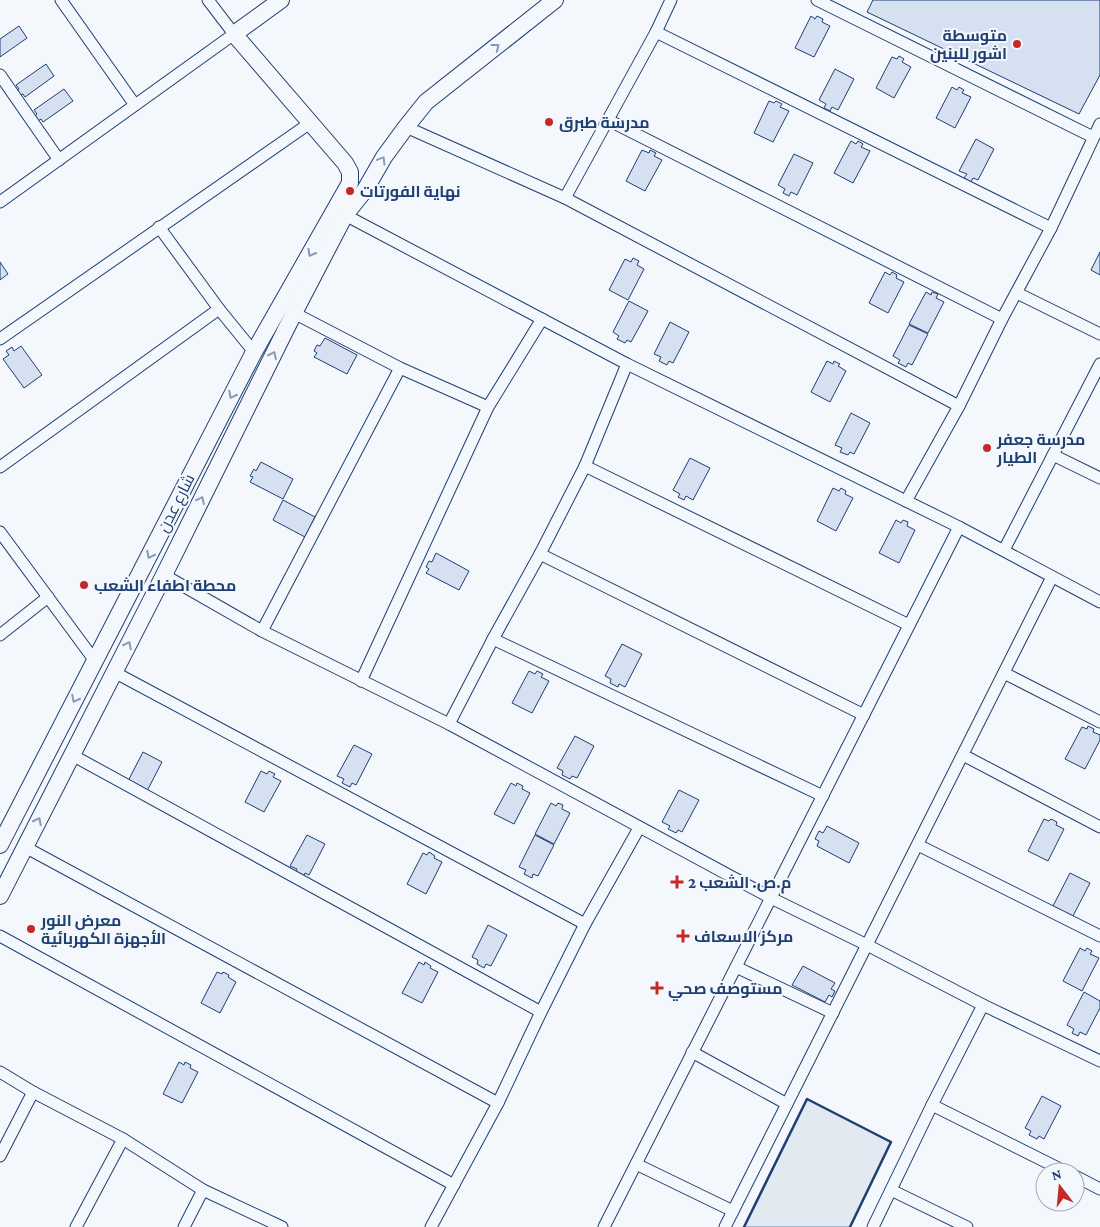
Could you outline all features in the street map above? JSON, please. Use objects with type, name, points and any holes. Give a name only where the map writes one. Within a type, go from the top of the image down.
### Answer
[{"type":"street","points":[[61,0],[135,105]]},
{"type":"street","points":[[0,339],[310,123],[234,34],[208,0]]},
{"type":"street","points":[[0,202],[281,0]]},
{"type":"street","name":"شارع عدن","points":[[0,896],[345,215],[365,190],[384,157],[426,102],[555,0]]},
{"type":"street","points":[[565,198],[656,32],[671,0]]},
{"type":"street","points":[[817,0],[1093,137]]},
{"type":"street","points":[[656,32],[1051,228]]},
{"type":"street","points":[[0,75],[59,160]]},
{"type":"street","points":[[608,120],[1002,319]]},
{"type":"street","name":"شارع عدن","points":[[0,845],[254,352],[348,189],[351,178],[348,168],[310,123]]},
{"type":"street","points":[[906,501],[959,406],[1002,319],[1051,228],[1100,124]]},
{"type":"street","points":[[406,127],[565,198],[959,406]]},
{"type":"street","points":[[345,215],[626,364],[959,527],[1100,602]]},
{"type":"street","points":[[159,227],[254,352]]},
{"type":"street","points":[[1017,293],[1100,334]]},
{"type":"street","points":[[0,467],[219,308]]},
{"type":"street","points":[[294,313],[400,368],[488,407]]},
{"type":"street","points":[[361,681],[488,407],[542,319]]},
{"type":"street","points":[[448,724],[540,554],[585,466],[626,364]]},
{"type":"street","points":[[1004,550],[1100,364]]},
{"type":"street","points":[[262,631],[400,368]]},
{"type":"street","points":[[1053,455],[1100,478]]},
{"type":"street","points":[[585,466],[909,625]]},
{"type":"street","points":[[604,1227],[959,527]]},
{"type":"street","points":[[0,532],[95,661]]},
{"type":"street","points":[[540,554],[864,715]]},
{"type":"street","points":[[164,575],[262,631],[448,724],[771,898],[867,945],[983,1006],[1100,1061]]},
{"type":"street","points":[[725,1227],[1052,577]]},
{"type":"street","points":[[0,635],[48,597]]},
{"type":"street","points":[[128,598],[152,599]]},
{"type":"street","points":[[493,639],[823,796]]},
{"type":"street","points":[[114,672],[585,924]]},
{"type":"street","points":[[1004,673],[1100,722]]},
{"type":"street","points":[[72,755],[541,1012]]},
{"type":"street","points":[[963,755],[1100,827]]},
{"type":"street","points":[[431,1227],[498,1103],[585,924],[639,828]]},
{"type":"street","points":[[918,845],[1100,936]]},
{"type":"street","points":[[25,847],[498,1103]]},
{"type":"street","points":[[0,936],[454,1185]]},
{"type":"street","points":[[736,967],[833,1013]]},
{"type":"street","points":[[873,1227],[932,1105],[983,1006]]},
{"type":"street","points":[[692,1052],[787,1104]]},
{"type":"street","points":[[0,1072],[33,1092],[123,1139],[203,1190],[282,1227]]},
{"type":"street","points":[[0,1156],[33,1092]]},
{"type":"street","points":[[932,1105],[1046,1162]]},
{"type":"street","points":[[76,1227],[123,1139]]},
{"type":"street","points":[[636,1164],[733,1211]]},
{"type":"street","points":[[1085,1181],[1100,1189]]},
{"type":"street","points":[[184,1227],[203,1190]]},
{"type":"street","points":[[891,1190],[967,1227]]},
{"type":"shaded area","points":[[807,1099],[891,1142],[850,1227],[744,1227]]},
{"type":"building","name":"متوسطة اشور للبنين","points":[[873,0],[1100,0],[1100,75],[1079,114],[867,12]]},
{"type":"building","points":[[811,16],[815,19],[817,16],[823,19],[822,22],[830,26],[814,57],[795,48]]},
{"type":"building","points":[[19,26],[27,38],[0,57],[0,39]]},
{"type":"building","points":[[899,56],[904,59],[902,62],[911,67],[894,98],[876,88],[892,57],[897,59]]},
{"type":"building","points":[[46,64],[54,76],[25,97],[23,94],[20,95],[16,85]]},
{"type":"building","points":[[835,69],[854,79],[838,110],[832,107],[830,111],[824,108],[826,104],[819,100]]},
{"type":"building","points":[[952,87],[957,90],[959,87],[964,90],[962,93],[971,97],[955,128],[936,118]]},
{"type":"building","points":[[64,89],[73,101],[43,122],[41,119],[38,121],[34,110]]},
{"type":"building","points":[[769,101],[774,103],[776,101],[782,104],[780,107],[789,111],[773,142],[754,133]]},
{"type":"building","points":[[976,139],[994,149],[978,180],[973,178],[971,182],[964,178],[967,174],[959,171]]},
{"type":"building","points":[[851,141],[856,144],[858,141],[863,144],[861,147],[870,151],[853,183],[834,173]]},
{"type":"building","points":[[642,150],[649,153],[650,150],[656,153],[654,156],[662,160],[645,191],[626,181]]},
{"type":"building","points":[[794,154],[813,163],[797,195],[791,192],[789,196],[783,193],[785,189],[778,185]]},
{"type":"building","points":[[1100,252],[1100,275],[1091,270]]},
{"type":"building","points":[[633,258],[639,261],[637,265],[644,269],[628,300],[609,290],[625,259],[631,262]]},
{"type":"building","points":[[0,262],[8,274],[0,280]]},
{"type":"building","points":[[885,272],[890,275],[892,272],[897,275],[896,278],[904,282],[888,313],[869,303]]},
{"type":"building","points":[[926,292],[931,295],[932,292],[938,294],[936,298],[944,302],[928,333],[909,324]]},
{"type":"building","points":[[629,301],[648,311],[631,342],[627,340],[625,343],[617,339],[619,336],[613,332]]},
{"type":"building","points":[[670,322],[689,332],[673,363],[669,361],[667,365],[659,361],[661,357],[654,354]]},
{"type":"building","points":[[909,325],[928,334],[912,365],[908,363],[906,367],[898,363],[900,360],[893,356]]},
{"type":"building","points":[[325,338],[357,355],[347,374],[314,357],[317,353],[314,351],[317,345],[320,346]]},
{"type":"building","points":[[21,346],[42,375],[24,388],[3,359],[9,355],[6,351],[12,347],[14,351]]},
{"type":"building","points":[[827,361],[833,364],[834,361],[840,364],[838,366],[846,371],[830,402],[811,392]]},
{"type":"building","points":[[851,413],[870,423],[854,454],[850,452],[848,455],[840,452],[842,448],[835,445]]},
{"type":"building","points":[[690,458],[710,468],[693,500],[686,496],[684,500],[678,497],[680,494],[673,490]]},
{"type":"building","points":[[261,462],[293,479],[283,499],[250,482],[253,477],[250,476],[254,469],[256,471]]},
{"type":"building","points":[[833,488],[839,491],[841,488],[846,491],[845,494],[853,498],[836,531],[817,521]]},
{"type":"building","points":[[283,500],[315,517],[305,537],[273,520]]},
{"type":"building","points":[[896,520],[901,523],[903,520],[908,522],[907,526],[915,530],[899,563],[879,553]]},
{"type":"building","points":[[436,553],[469,571],[459,590],[426,573],[429,569],[426,567],[429,561],[432,562]]},
{"type":"building","points":[[622,644],[642,654],[625,687],[619,684],[618,687],[610,683],[611,679],[605,676]]},
{"type":"building","points":[[529,671],[535,674],[537,671],[543,674],[541,677],[549,681],[532,713],[512,703]]},
{"type":"building","points":[[1088,726],[1094,729],[1093,732],[1100,735],[1100,740],[1085,769],[1065,759],[1082,727],[1087,729]]},
{"type":"building","points":[[575,736],[594,746],[577,778],[572,776],[570,779],[562,775],[563,771],[557,768]]},
{"type":"building","points":[[354,745],[372,754],[356,785],[352,783],[350,787],[342,783],[344,779],[337,776]]},
{"type":"building","points":[[143,752],[162,762],[146,793],[127,783]]},
{"type":"building","points":[[261,771],[267,774],[269,771],[275,774],[273,777],[281,781],[264,812],[245,802]]},
{"type":"building","points":[[511,783],[516,786],[517,783],[523,786],[522,789],[530,793],[514,824],[494,814]]},
{"type":"building","points":[[679,790],[699,800],[682,832],[678,830],[676,833],[668,829],[670,826],[662,822]]},
{"type":"building","points":[[551,803],[556,806],[558,803],[563,805],[562,809],[570,813],[554,844],[535,834]]},
{"type":"building","points":[[1044,819],[1049,821],[1051,819],[1057,822],[1056,825],[1064,829],[1048,861],[1028,851]]},
{"type":"building","points":[[827,826],[859,843],[849,863],[817,846],[819,841],[815,839],[819,831],[823,833]]},
{"type":"building","points":[[307,835],[325,844],[309,875],[305,873],[303,877],[295,873],[297,869],[290,866]]},
{"type":"building","points":[[535,835],[554,845],[538,876],[533,874],[532,878],[524,874],[526,870],[519,867]]},
{"type":"building","points":[[429,852],[435,856],[434,858],[442,862],[426,894],[407,884],[423,853],[427,855]]},
{"type":"building","points":[[1070,873],[1090,883],[1073,916],[1067,913],[1065,917],[1059,914],[1061,910],[1053,906]]},
{"type":"building","points":[[488,925],[507,935],[491,966],[486,964],[484,968],[477,964],[478,960],[472,957]]},
{"type":"building","points":[[1080,948],[1085,951],[1087,948],[1092,951],[1090,954],[1099,958],[1082,991],[1063,981]]},
{"type":"building","points":[[419,962],[424,965],[425,962],[431,966],[430,968],[438,972],[422,1003],[402,993]]},
{"type":"building","points":[[803,966],[835,983],[831,989],[835,991],[832,997],[829,995],[825,1002],[792,985]]},
{"type":"building","points":[[217,972],[229,975],[228,977],[236,982],[220,1013],[201,1003]]},
{"type":"building","points":[[1084,992],[1100,1001],[1100,1008],[1086,1035],[1080,1032],[1078,1036],[1072,1033],[1074,1029],[1067,1025]]},
{"type":"building","points":[[179,1062],[184,1065],[185,1062],[191,1065],[190,1068],[198,1072],[182,1103],[163,1094]]},
{"type":"building","points":[[1042,1096],[1061,1106],[1044,1139],[1039,1136],[1037,1139],[1029,1135],[1031,1131],[1025,1128]]},
{"type":"wall","points":[[744,1227],[807,1099],[891,1142],[850,1227]]},
{"type":"place","name":"متوسطة اشور للبنين","points":[[1017,44]]},
{"type":"place","name":"مدرسة طبرق","points":[[549,122]]},
{"type":"place","name":"نهاية الفورتات","points":[[350,191]]},
{"type":"place","name":"مدرسة جعفر الطيار","points":[[987,448]]},
{"type":"place","name":"محطة اطفاء الشعب","points":[[84,585]]},
{"type":"place","name":"م.ص. الشعب 2","points":[[677,882]]},
{"type":"place","name":"معرض النور الأجهزة الكهربائية","points":[[31,929]]},
{"type":"place","name":"مركز الاسعاف","points":[[683,936]]},
{"type":"place","name":"مستوصف صحي","points":[[657,988]]}]
